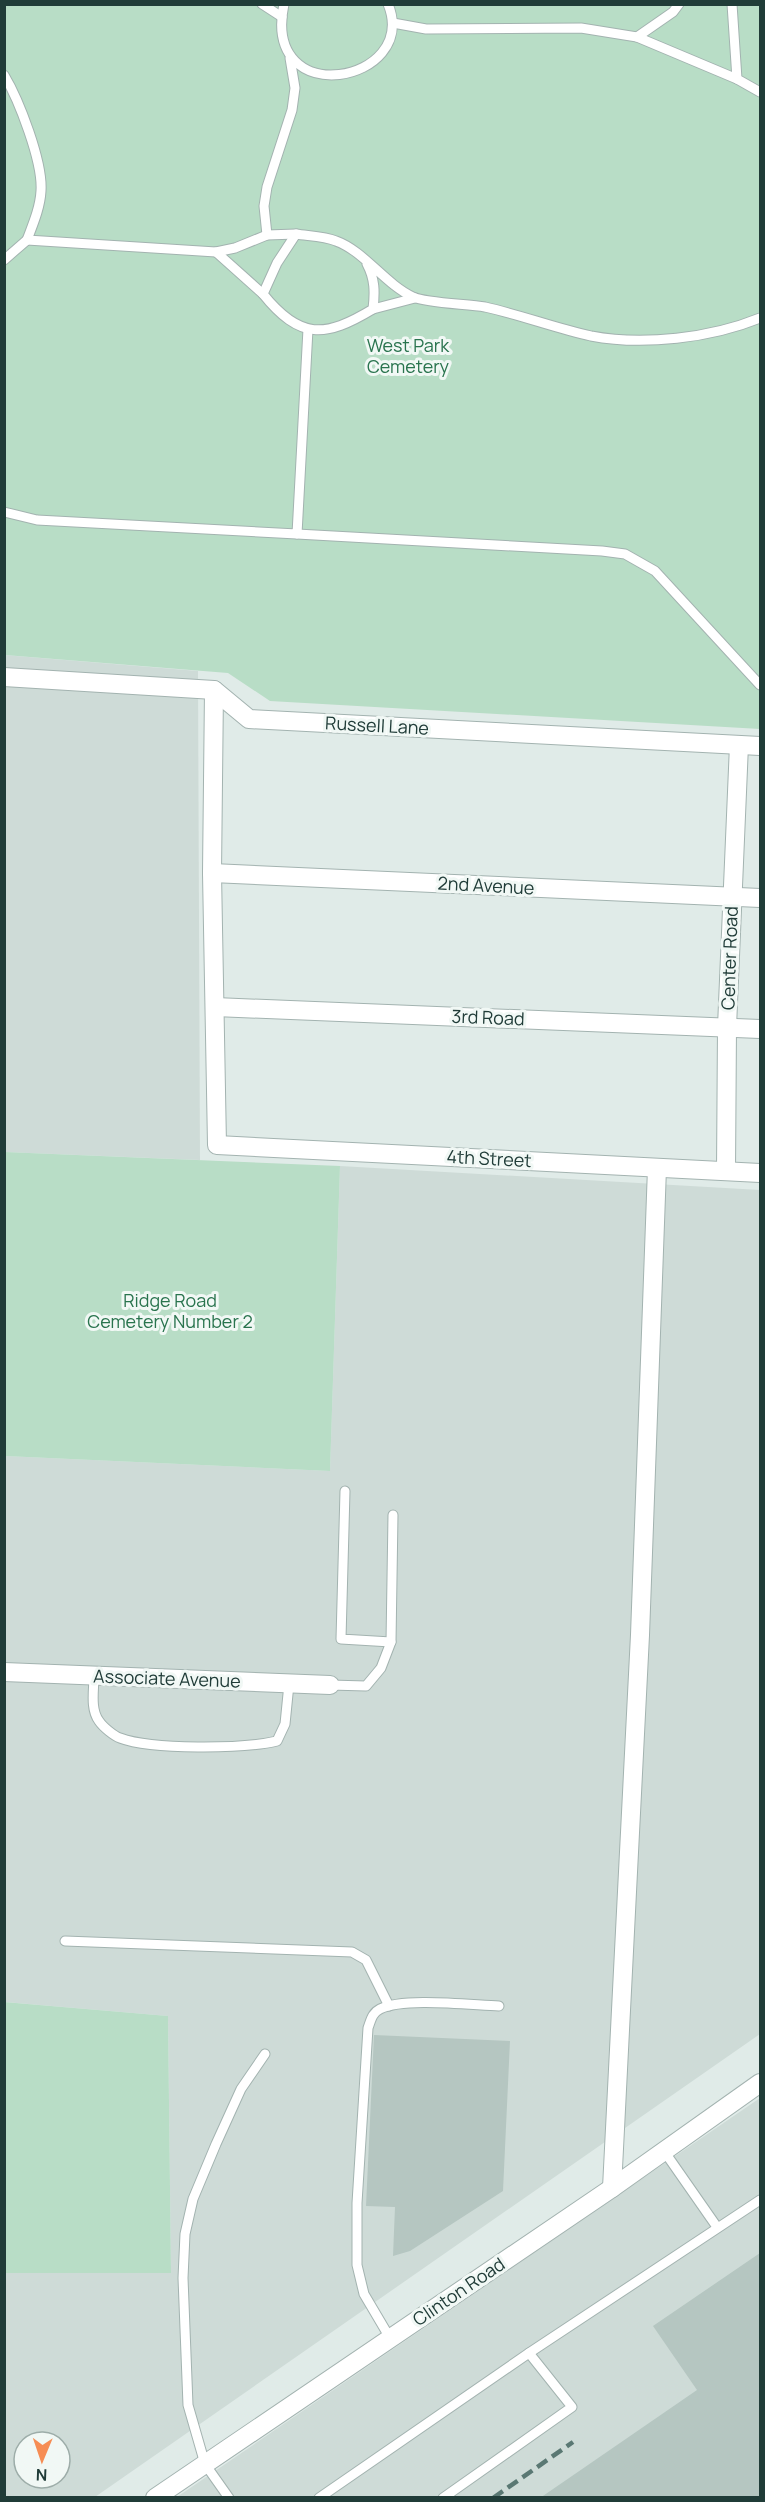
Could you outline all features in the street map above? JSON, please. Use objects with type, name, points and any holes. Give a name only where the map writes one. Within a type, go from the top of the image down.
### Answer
[{"type":"street","points":[[4,677],[214,690],[212,873],[215,1007]]},
{"type":"street","name":"Russell Lane","points":[[214,690],[249,719],[760,746]]},
{"type":"street","name":"Center Road","points":[[726,1171],[727,1027],[739,745]]},
{"type":"street","name":"2nd Avenue","points":[[212,873],[760,898]]},
{"type":"street","name":"3rd Road","points":[[215,1007],[760,1029]]},
{"type":"street","name":"4th Street","points":[[215,1007],[217,1145],[760,1173]]},
{"type":"street","points":[[612,2188],[640,1635],[657,1168]]},
{"type":"street","name":"Associate Avenue","points":[[4,1672],[330,1685]]},
{"type":"street","name":"Clinton Road","points":[[155,2498],[612,2188],[760,2083]]},
{"type":"lane","points":[[262,4],[282,17]]},
{"type":"lane","points":[[267,235],[264,206],[267,188],[292,110],[295,88],[290,58],[282,39],[284,4]]},
{"type":"lane","points":[[290,58],[304,69],[321,75],[355,72],[371,64],[382,54],[393,23],[387,4]]},
{"type":"lane","points":[[637,37],[673,12],[679,4]]},
{"type":"lane","points":[[732,4],[737,80]]},
{"type":"lane","points":[[393,23],[426,28],[581,28],[637,37],[760,92]]},
{"type":"lane","points":[[4,75],[15,93],[41,173],[39,208],[27,240],[4,260]]},
{"type":"lane","points":[[263,294],[296,234]]},
{"type":"lane","points":[[27,240],[216,252],[235,248],[267,235],[296,234],[335,240],[354,250],[367,264],[415,298]]},
{"type":"lane","points":[[216,252],[263,294],[276,311],[291,323],[308,329],[330,330],[373,309],[415,298],[467,303],[590,336],[622,340],[661,339],[735,328],[760,318]]},
{"type":"lane","points":[[367,264],[373,275],[373,309]]},
{"type":"lane","points":[[297,534],[308,329]]},
{"type":"lane","points":[[4,512],[37,520],[590,550],[625,554],[655,571],[760,685]]},
{"type":"lane","points":[[345,1491],[341,1639],[391,1642]]},
{"type":"lane","points":[[330,1685],[366,1686],[381,1668],[391,1642],[393,1515]]},
{"type":"lane","points":[[94,1676],[93,1709],[99,1721],[118,1738],[144,1745],[255,1746],[277,1741],[285,1724],[289,1684]]},
{"type":"lane","points":[[65,1941],[352,1952],[366,1960],[389,2006]]},
{"type":"lane","points":[[390,2338],[364,2294],[357,2265],[356,2234],[368,2028],[372,2016],[380,2009],[389,2006],[415,2003],[499,2006]]},
{"type":"lane","points":[[229,2498],[205,2464],[188,2406],[183,2278],[185,2234],[193,2199],[216,2144],[241,2089],[265,2054]]},
{"type":"lane","points":[[664,2151],[717,2227]]},
{"type":"lane","points":[[320,2498],[529,2353],[760,2200]]},
{"type":"lane","points":[[443,2498],[572,2407],[529,2353]]},
{"type":"shaded area","points":[[4,655],[198,671],[200,1160],[5,1152]]},
{"type":"shaded area","points":[[340,1166],[760,1190],[760,2034],[95,2497],[5,2498],[5,2273],[171,2273],[168,2016],[5,2002],[5,1456],[330,1471]]},
{"type":"shaded area","points":[[760,2098],[760,2497],[177,2497]]},
{"type":"green space","name":"West Park Cemetery","points":[[4,5],[760,5],[760,729],[270,701],[228,673],[5,655]]},
{"type":"green space","name":"Ridge Road Cemetery Number 2","points":[[5,1152],[340,1166],[330,1471],[5,1456]]},
{"type":"green space","points":[[4,2002],[168,2016],[171,2273],[5,2273]]},
{"type":"building","points":[[374,2035],[510,2041],[503,2191],[410,2251],[393,2256],[395,2207],[366,2206]]},
{"type":"building","points":[[760,2253],[760,2498],[540,2498],[697,2390],[653,2326]]},
{"type":"railway","points":[[493,2498],[573,2442]]}]
